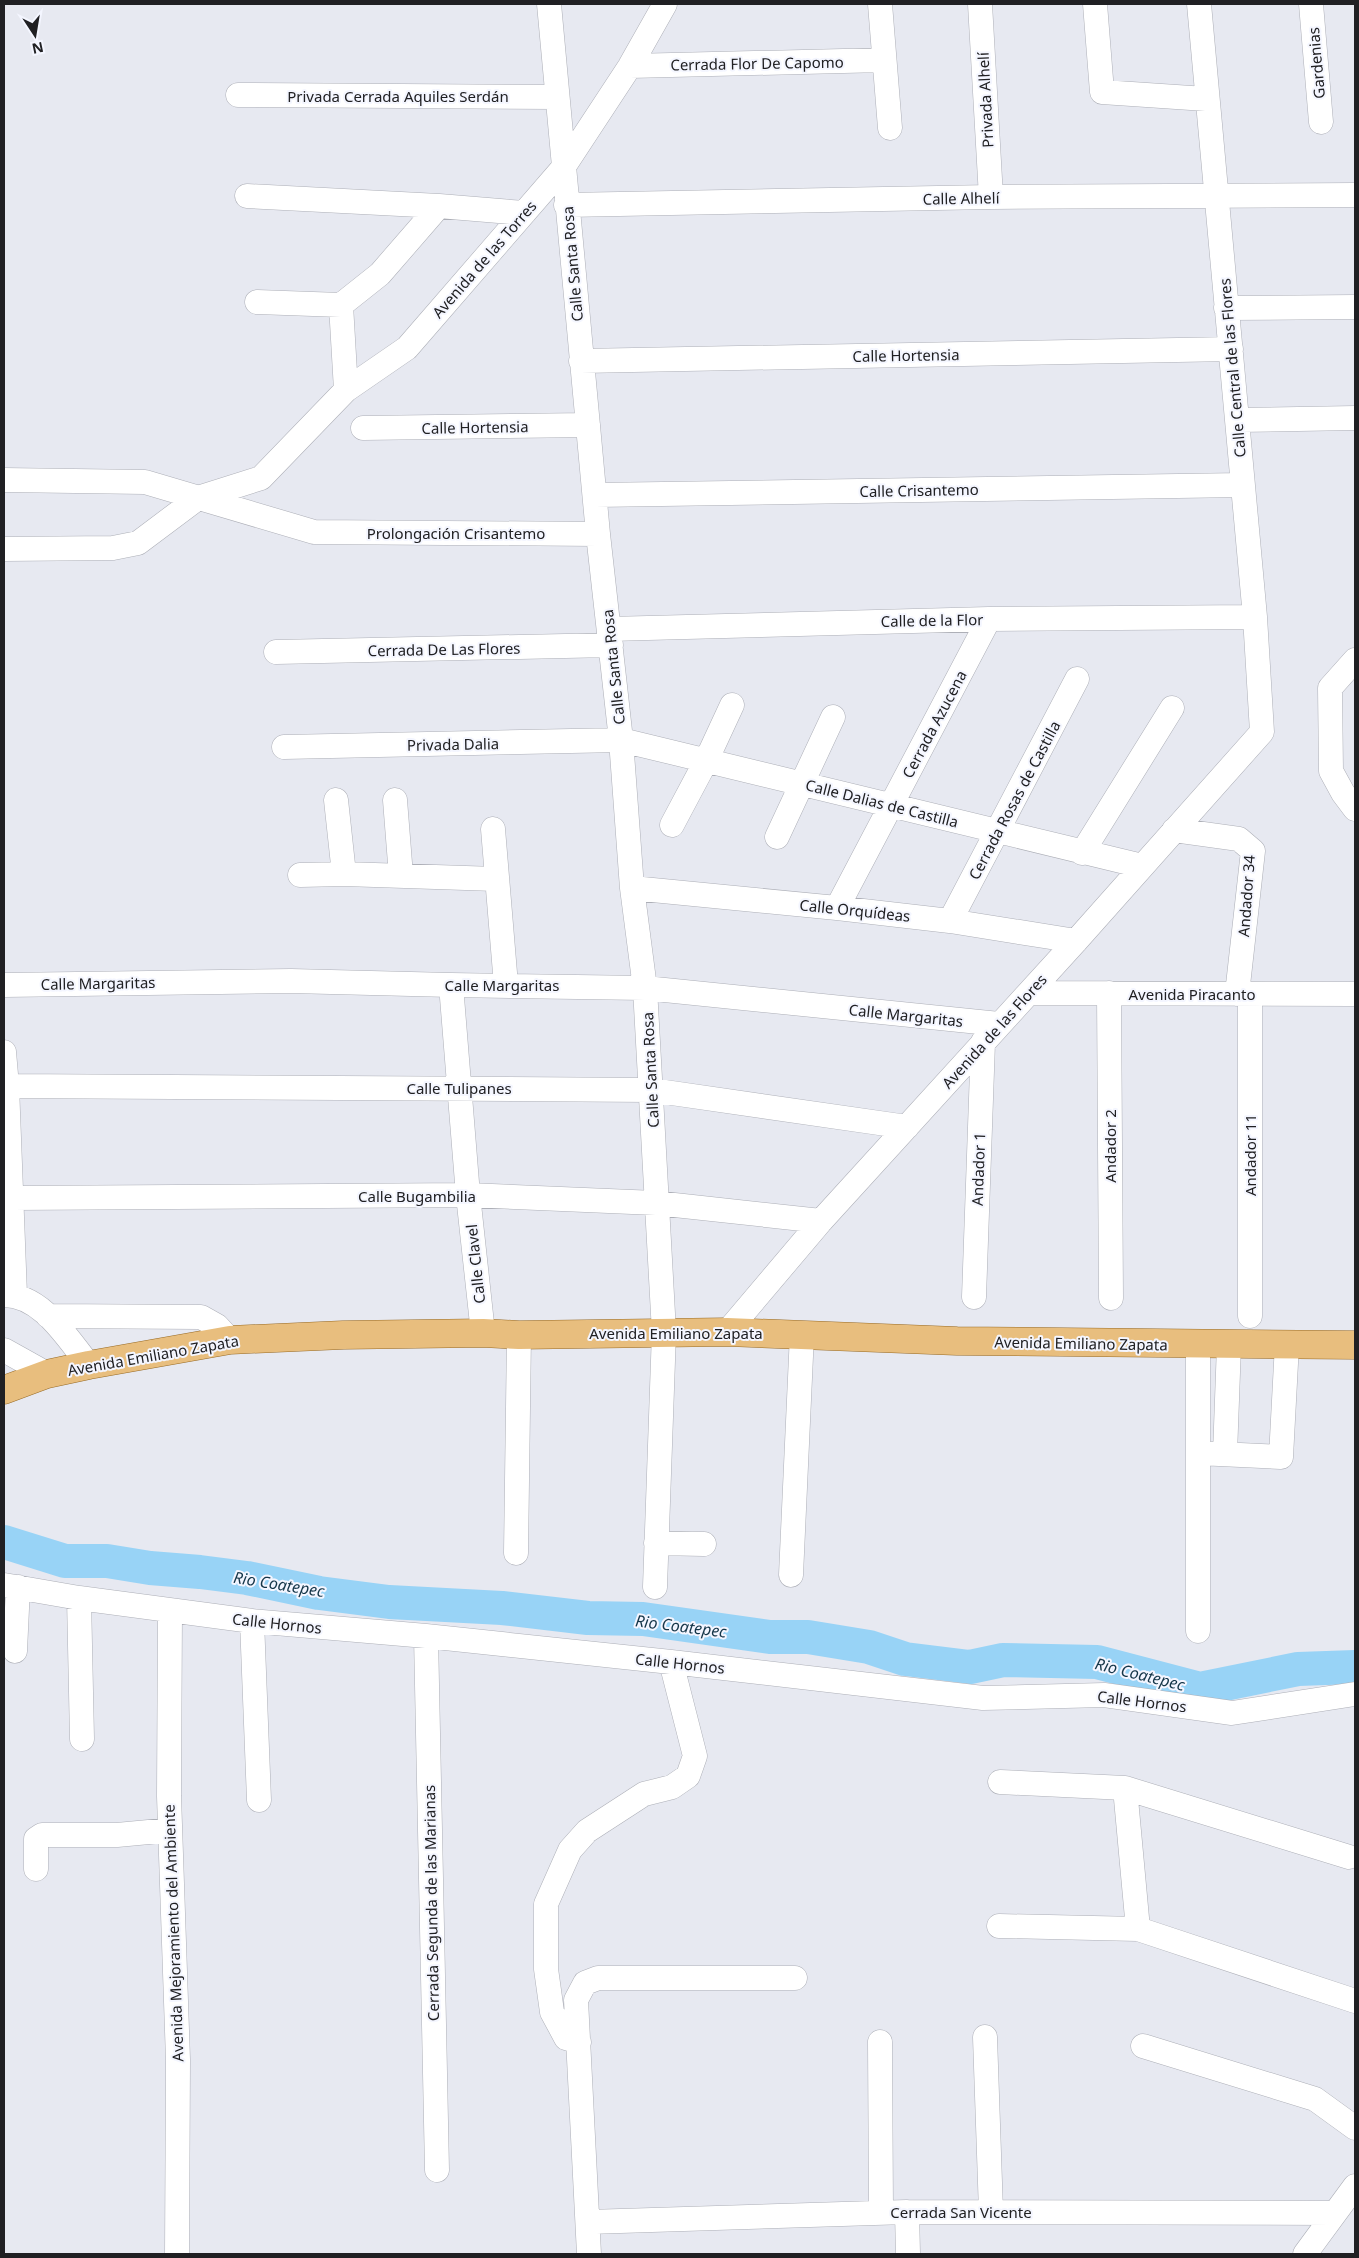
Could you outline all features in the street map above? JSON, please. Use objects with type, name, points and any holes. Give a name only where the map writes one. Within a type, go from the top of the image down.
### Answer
[{"type":"main road","name":"Avenida Emiliano Zapata","points":[[4,1390],[47,1374],[230,1340],[343,1335],[727,1332],[957,1341],[1355,1345]]},
{"type":"street","name":"Avenida de las Torres","points":[[261,478],[346,390],[407,348],[563,168],[630,66],[665,4]]},
{"type":"street","points":[[880,4],[890,128]]},
{"type":"street","name":"Privada Alhelí","points":[[980,4],[991,197]]},
{"type":"street","points":[[1095,4],[1102,92],[1206,99]]},
{"type":"street","name":"Calle Central de las Flores","points":[[1199,4],[1206,99],[1255,617],[1262,732]]},
{"type":"street","name":"Gardenias","points":[[1311,4],[1321,122]]},
{"type":"street","name":"Calle Santa Rosa","points":[[555,10],[557,97],[566,205],[598,534],[621,740],[632,888],[646,988],[664,1332],[655,1587]]},
{"type":"street","name":"Cerrada Flor De Capomo","points":[[630,66],[884,60]]},
{"type":"street","name":"Privada Cerrada Aquiles Serdán","points":[[238,95],[557,97]]},
{"type":"street","name":"Calle Alhelí","points":[[566,205],[991,197],[1355,195]]},
{"type":"street","points":[[247,196],[439,206],[524,213]]},
{"type":"street","points":[[257,302],[341,305],[380,274],[439,206]]},
{"type":"street","points":[[341,305],[346,390]]},
{"type":"street","points":[[1226,308],[1355,307]]},
{"type":"street","name":"Calle Hortensia","points":[[581,361],[1231,349]]},
{"type":"street","points":[[1237,420],[1355,418]]},
{"type":"street","name":"Calle Hortensia","points":[[363,428],[588,425]]},
{"type":"street","points":[[4,549],[113,548],[138,543],[198,498],[261,478],[264,519]]},
{"type":"street","name":"Prolongación Crisantemo","points":[[4,480],[145,482],[264,519],[314,532],[598,534]]},
{"type":"street","name":"Calle Crisantemo","points":[[595,495],[1242,485]]},
{"type":"street","name":"Calle de la Flor","points":[[610,637],[989,619],[1255,617]]},
{"type":"street","name":"Cerrada Azucena","points":[[837,908],[989,619]]},
{"type":"street","name":"Cerrada De Las Flores","points":[[276,652],[610,637]]},
{"type":"street","points":[[1355,660],[1330,688],[1331,770],[1343,793],[1355,809]]},
{"type":"street","name":"Cerrada Rosas de Castilla","points":[[950,921],[1078,679]]},
{"type":"street","points":[[672,825],[706,761],[732,705]]},
{"type":"street","points":[[1082,852],[1172,708]]},
{"type":"street","points":[[777,837],[833,717]]},
{"type":"street","name":"Avenida de las Flores","points":[[727,1332],[821,1221],[1076,941],[1262,732]]},
{"type":"street","name":"Calle Dalias de Castilla","points":[[621,740],[1142,866]]},
{"type":"street","name":"Privada Dalia","points":[[284,748],[621,740]]},
{"type":"street","points":[[336,800],[344,874]]},
{"type":"street","points":[[395,800],[401,876]]},
{"type":"street","points":[[493,829],[506,985]]},
{"type":"street","name":"Andador 34","points":[[1174,830],[1240,839],[1252,851],[1244,994]]},
{"type":"street","points":[[300,875],[344,874],[496,879]]},
{"type":"street","name":"Calle Orquídeas","points":[[632,888],[950,921],[1076,941]]},
{"type":"street","name":"Calle Margaritas","points":[[4,984],[291,980],[451,986],[506,985],[646,988],[999,1024]]},
{"type":"street","name":"Calle Clavel","points":[[451,986],[458,1088],[483,1333]]},
{"type":"street","name":"Avenida Piracanto","points":[[1029,993],[1355,994]]},
{"type":"street","name":"Andador 2","points":[[1109,993],[1111,1298]]},
{"type":"street","name":"Andador 11","points":[[1244,994],[1250,1316]]},
{"type":"street","name":"Andador 1","points":[[974,1296],[983,1042]]},
{"type":"street","points":[[4,1052],[7,1086],[9,1295],[40,1308],[89,1365]]},
{"type":"street","name":"Calle Tulipanes","points":[[7,1086],[651,1090],[907,1127]]},
{"type":"street","name":"Calle Bugambilia","points":[[9,1184],[468,1195],[656,1203],[821,1221]]},
{"type":"street","points":[[48,1316],[202,1317],[217,1326],[230,1340]]},
{"type":"street","points":[[791,1575],[802,1334]]},
{"type":"street","points":[[516,1553],[520,1335]]},
{"type":"street","points":[[1198,1344],[1198,1631]]},
{"type":"street","points":[[1198,1453],[1281,1457],[1287,1344]]},
{"type":"street","points":[[1225,1454],[1229,1345]]},
{"type":"street","points":[[4,1350],[47,1374]]},
{"type":"street","points":[[656,1543],[704,1544]]},
{"type":"street","points":[[11,1586],[15,1651]]},
{"type":"street","name":"Calle Hornos","points":[[11,1586],[79,1598],[252,1621],[426,1636],[820,1678],[983,1698],[1104,1695],[1232,1713],[1355,1694]]},
{"type":"street","points":[[79,1598],[82,1739]]},
{"type":"street","name":"Avenida Mejoramiento del Ambiente","points":[[170,1611],[170,1830],[178,2060],[177,2254]]},
{"type":"street","points":[[252,1621],[259,1800]]},
{"type":"street","name":"Cerrada Segunda de las Marianas","points":[[426,1636],[437,2170]]},
{"type":"street","points":[[579,2042],[566,2038],[552,2012],[546,1969],[546,1904],[570,1850],[588,1830],[644,1794],[672,1787],[688,1776],[695,1756],[671,1662]]},
{"type":"street","points":[[1000,1782],[1125,1788],[1353,1854]]},
{"type":"street","points":[[1125,1788],[1138,1928]]},
{"type":"street","points":[[36,1869],[36,1839],[42,1835],[117,1835],[170,1830]]},
{"type":"street","points":[[999,1926],[1138,1928],[1355,2001]]},
{"type":"street","points":[[589,2254],[576,2000],[585,1984],[598,1978],[795,1978]]},
{"type":"street","points":[[984,2037],[991,2212]]},
{"type":"street","points":[[880,2042],[881,2212]]},
{"type":"street","points":[[1143,2046],[1316,2099],[1355,2128]]},
{"type":"street","points":[[1305,2254],[1355,2186]]},
{"type":"street","name":"Cerrada San Vicente","points":[[588,2222],[881,2212],[1334,2213]]},
{"type":"street","points":[[907,2212],[908,2254]]},
{"type":"waterway","name":"Rio Coatepec","points":[[4,1542],[65,1561],[107,1561],[150,1568],[200,1572],[247,1578],[319,1593],[389,1602],[502,1608],[588,1618],[643,1619],[770,1637],[808,1637],[869,1647],[905,1659],[970,1667],[1003,1660],[1097,1662],[1200,1689],[1298,1669],[1355,1667]]}]
